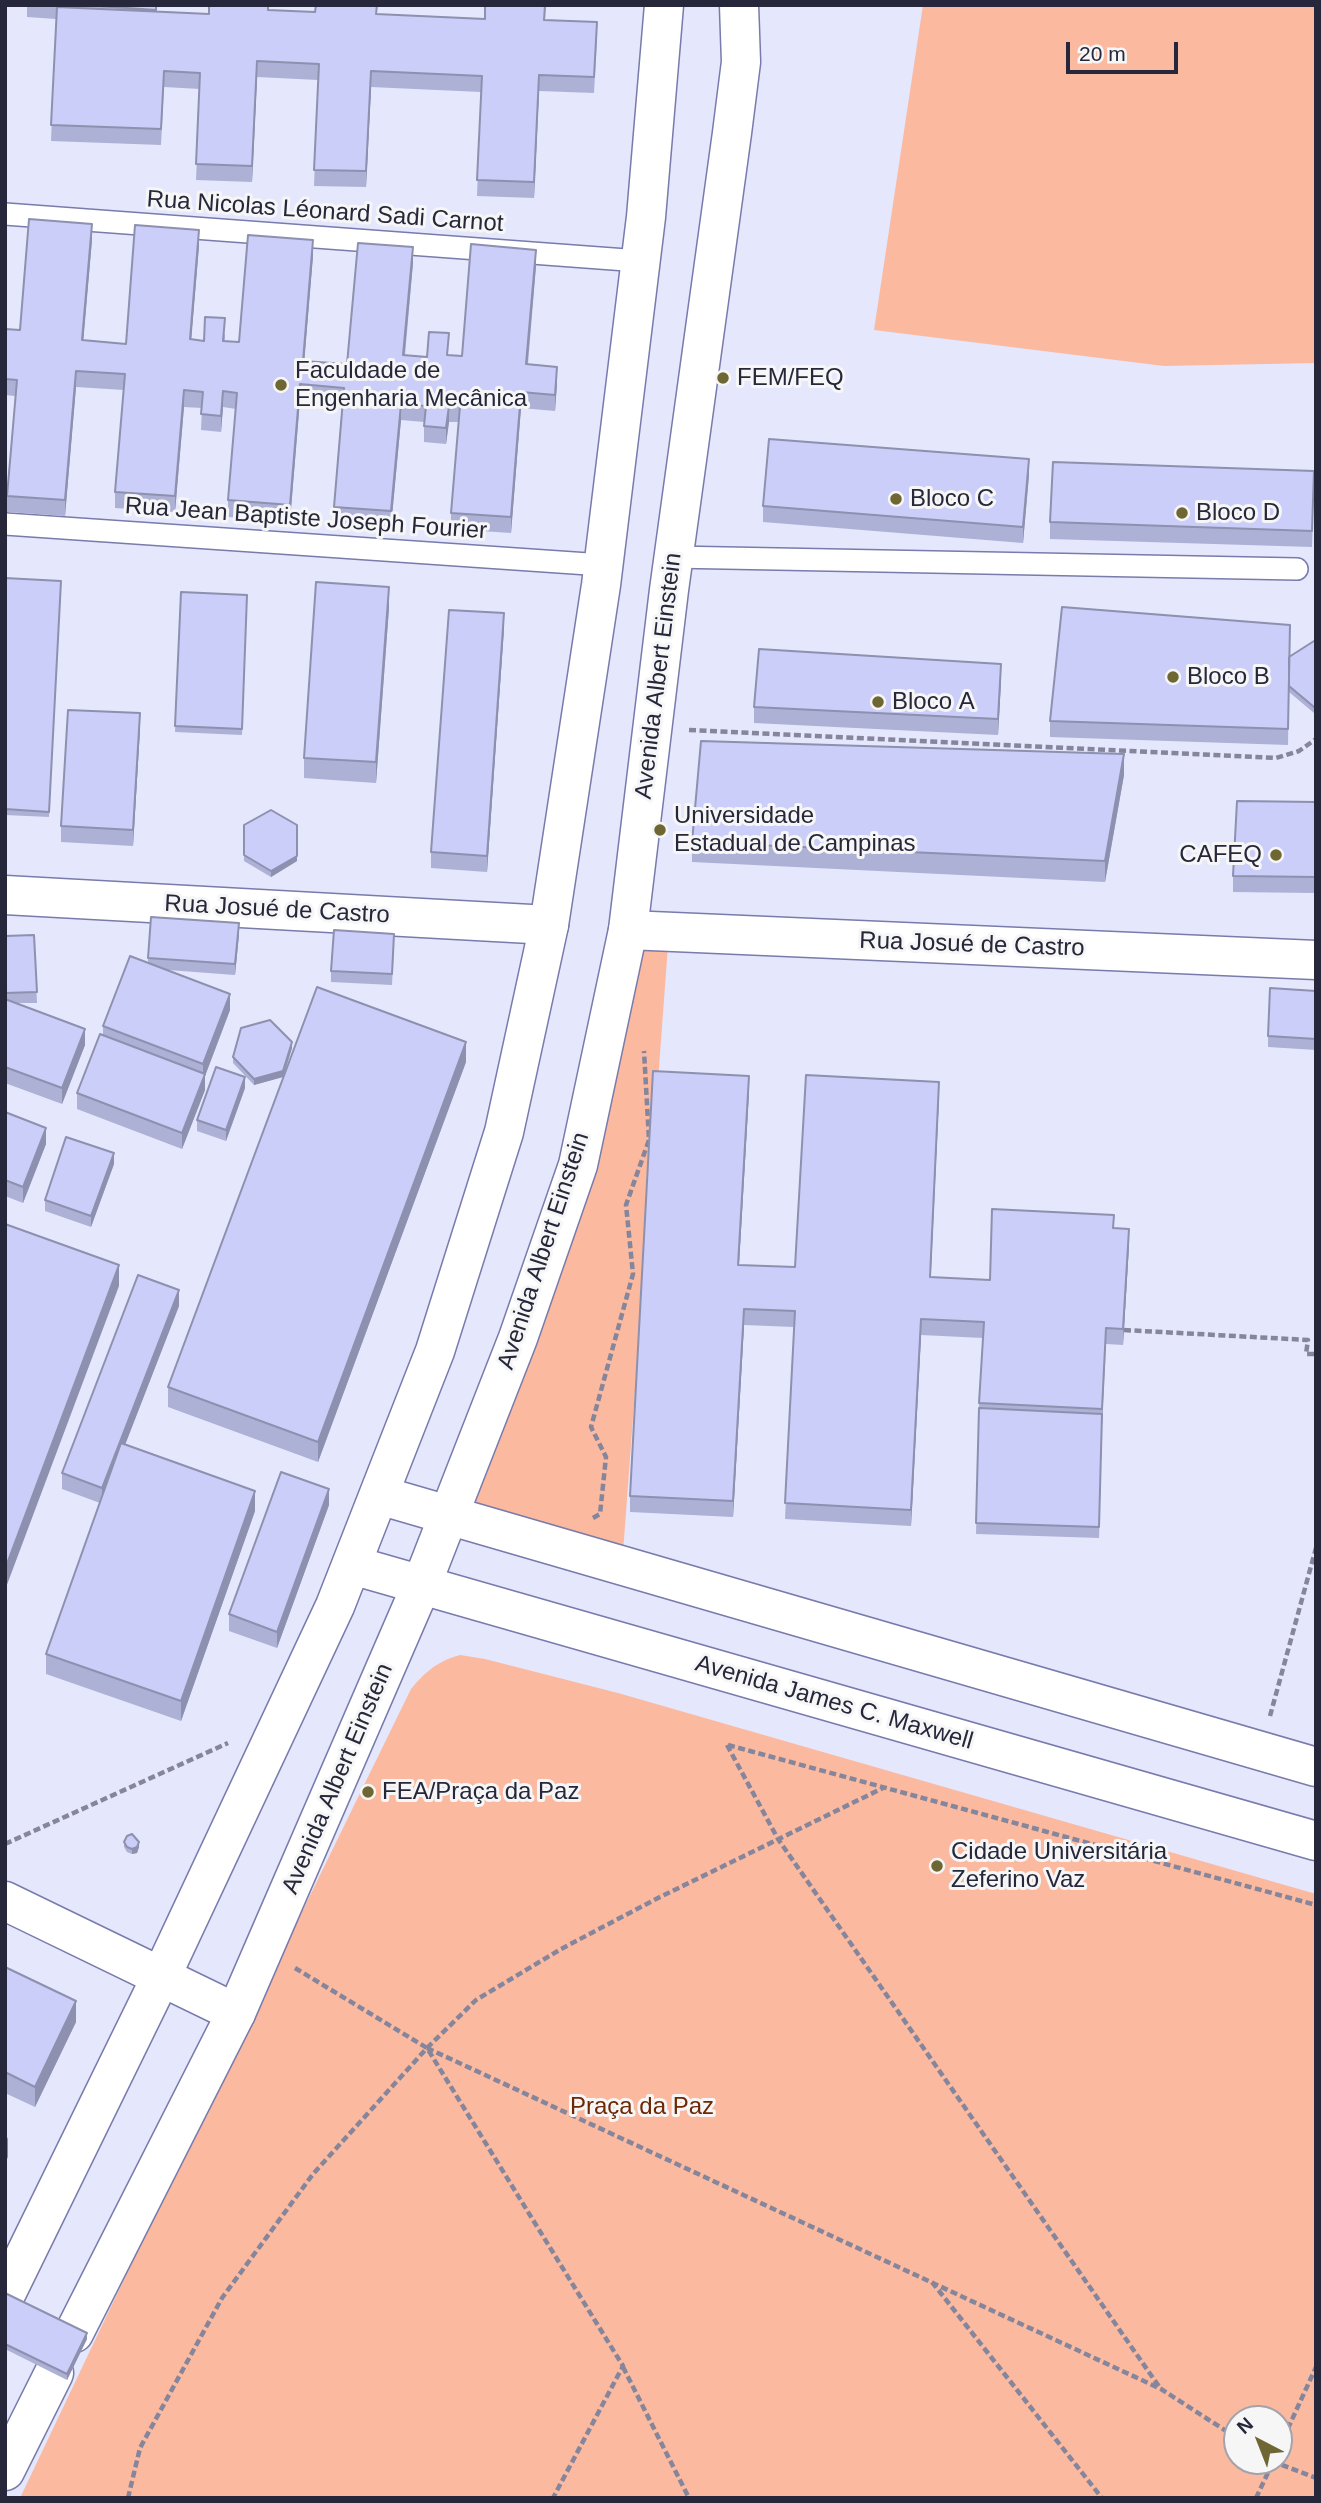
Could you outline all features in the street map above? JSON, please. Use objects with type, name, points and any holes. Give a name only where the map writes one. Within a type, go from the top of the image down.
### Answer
[{"type":"street","points":[[5,2296],[161,1977],[284,1717],[352,1565],[435,1351],[504,1132],[549,925],[603,565],[640,261],[664,5]]},
{"type":"street","name":"Avenida Albert Einstein","points":[[74,2333],[236,2013],[421,1586],[518,1338],[578,1165],[628,930],[673,557],[741,62],[740,5]]},
{"type":"street","name":"Rua Josué de Castro","points":[[5,895],[549,925]]},
{"type":"street","name":"Rua Josué de Castro","points":[[628,930],[1316,960]]},
{"type":"street","points":[[379,1495],[1316,1767]]},
{"type":"street","name":"Avenida James C. Maxwell","points":[[352,1565],[1316,1841]]},
{"type":"street","points":[[5,1901],[236,2013]]},
{"type":"street","points":[[5,2472],[54,2373]]},
{"type":"lane","name":"Rua Nicolas Léonard Sadi Carnot","points":[[5,214],[640,261]]},
{"type":"lane","name":"Rua Jean Baptiste Joseph Fourier","points":[[5,524],[603,565]]},
{"type":"lane","points":[[673,557],[1297,569]]},
{"type":"path","points":[[653,727],[1276,758],[1299,751],[1316,738]]},
{"type":"path","points":[[591,1519],[600,1514],[606,1457],[591,1427],[633,1274],[625,1205],[649,1140],[644,1048]]},
{"type":"path","points":[[1124,1330],[1308,1340],[1306,1354],[1316,1354]]},
{"type":"path","points":[[1260,1751],[1316,1548]]},
{"type":"path","points":[[5,1843],[284,1717]]},
{"type":"path","points":[[1161,2389],[778,1839],[727,1745],[1316,1905]]},
{"type":"path","points":[[128,2498],[140,2448],[222,2298],[313,2174],[427,2048],[476,2000],[561,1949],[883,1788]]},
{"type":"path","points":[[264,1949],[427,2048],[1161,2389],[1223,2429]]},
{"type":"path","points":[[427,2048],[623,2367],[689,2498]]},
{"type":"path","points":[[932,2281],[1102,2498]]},
{"type":"path","points":[[553,2498],[623,2367]]},
{"type":"path","points":[[1293,2417],[1316,2367]]},
{"type":"path","points":[[1293,2468],[1316,2477]]},
{"type":"path","points":[[1256,2498],[1267,2475]]},
{"type":"green space","points":[[923,5],[1316,5],[1316,363],[1164,366],[874,330]]},
{"type":"green space","points":[[669,932],[622,1566],[448,1516],[622,960]]},
{"type":"green space","name":"Praça da Paz","points":[[460,1655],[485,1659],[618,1693],[1316,1894],[1316,2498],[20,2498],[185,2151],[411,1689],[433,1667]]},
{"type":"building","points":[[84,5],[156,5],[156,10]]},
{"type":"building","points":[[209,5],[268,5],[268,10],[315,12],[316,5],[377,5],[376,14],[485,19],[485,5],[545,5],[544,20],[597,22],[594,77],[539,75],[534,182],[477,180],[482,76],[371,71],[366,171],[314,170],[319,64],[257,61],[252,166],[196,164],[200,73],[164,71],[161,129],[51,125],[57,7],[209,14]]},
{"type":"building","name":"Faculdade de Engenharia Mecânica","points":[[29,219],[92,224],[82,340],[126,344],[135,225],[199,230],[190,339],[204,341],[205,317],[225,318],[223,341],[239,342],[248,235],[313,240],[303,361],[347,364],[358,243],[413,247],[403,355],[427,357],[429,332],[449,333],[447,355],[462,356],[471,244],[536,250],[526,364],[557,367],[555,395],[521,392],[511,517],[451,513],[460,406],[449,406],[446,428],[424,426],[426,406],[401,404],[391,511],[334,507],[344,388],[300,384],[290,505],[228,500],[237,393],[223,391],[221,416],[201,414],[203,392],[184,390],[175,496],[115,492],[125,374],[76,371],[65,500],[7,496],[17,380],[5,379],[5,329],[20,330]]},
{"type":"building","name":"Bloco C","points":[[769,439],[1029,459],[1023,527],[763,506]]},
{"type":"building","name":"Bloco D","points":[[1053,462],[1314,471],[1312,531],[1050,522]]},
{"type":"building","points":[[5,578],[61,581],[49,812],[5,809]]},
{"type":"building","points":[[316,582],[389,587],[376,762],[304,758]]},
{"type":"building","points":[[181,592],[247,595],[242,729],[175,726]]},
{"type":"building","name":"Bloco B","points":[[1062,607],[1290,625],[1288,729],[1050,721]]},
{"type":"building","points":[[449,610],[504,613],[487,856],[431,852]]},
{"type":"building","points":[[1314,641],[1316,707],[1289,686],[1289,657]]},
{"type":"building","name":"Bloco A","points":[[759,649],[1001,664],[998,719],[754,707]]},
{"type":"building","points":[[68,710],[140,713],[133,830],[61,826]]},
{"type":"building","points":[[701,741],[1124,754],[1105,861],[692,842]]},
{"type":"building","name":"CAFEQ","points":[[1237,801],[1316,802],[1316,877],[1233,876]]},
{"type":"building","points":[[271,810],[297,825],[297,856],[271,871],[244,855],[244,825]]},
{"type":"building","points":[[151,917],[239,923],[235,964],[148,958]]},
{"type":"building","points":[[334,930],[394,934],[392,974],[331,971]]},
{"type":"building","points":[[34,935],[37,992],[5,993],[5,936]]},
{"type":"building","points":[[130,956],[230,994],[203,1064],[103,1026]]},
{"type":"building","points":[[317,987],[466,1042],[318,1442],[168,1387]]},
{"type":"building","points":[[1270,988],[1316,991],[1316,1039],[1268,1036]]},
{"type":"building","points":[[5,999],[85,1029],[62,1088],[5,1067]]},
{"type":"building","points":[[270,1020],[292,1042],[283,1071],[254,1079],[233,1057],[241,1028]]},
{"type":"building","points":[[100,1034],[205,1074],[182,1133],[77,1093]]},
{"type":"building","points":[[216,1067],[245,1077],[226,1130],[197,1120]]},
{"type":"building","points":[[653,1071],[749,1076],[738,1265],[795,1267],[806,1075],[939,1082],[930,1277],[990,1280],[992,1209],[1114,1215],[1113,1228],[1129,1229],[1123,1329],[1106,1328],[1102,1409],[979,1403],[984,1322],[921,1319],[911,1510],[785,1503],[795,1311],[744,1309],[733,1501],[630,1496]]},
{"type":"building","points":[[5,1112],[46,1128],[23,1187],[5,1180]]},
{"type":"building","points":[[66,1137],[114,1153],[91,1216],[45,1200]]},
{"type":"building","points":[[5,1224],[119,1265],[5,1569]]},
{"type":"building","points":[[138,1275],[179,1290],[102,1488],[62,1473]]},
{"type":"building","points":[[979,1408],[1102,1414],[1099,1527],[976,1523]]},
{"type":"building","points":[[121,1443],[255,1491],[181,1701],[46,1654]]},
{"type":"building","points":[[281,1472],[329,1489],[277,1632],[229,1614]]},
{"type":"building","points":[[132,1834],[139,1842],[137,1847],[132,1849],[124,1842],[127,1836]]},
{"type":"building","points":[[5,1967],[76,2001],[35,2087],[5,2072]]},
{"type":"building","points":[[5,2293],[87,2333],[67,2374],[5,2344]]},
{"type":"place","name":"FEM/FEQ","points":[[723,378]]},
{"type":"place","name":"Faculdade de Engenharia Mecânica","points":[[281,385]]},
{"type":"place","name":"Bloco C","points":[[896,499]]},
{"type":"place","name":"Bloco D","points":[[1182,513]]},
{"type":"place","name":"Bloco B","points":[[1173,677]]},
{"type":"place","name":"Bloco A","points":[[878,702]]},
{"type":"place","name":"Universidade Estadual de Campinas","points":[[660,830]]},
{"type":"place","name":"CAFEQ","points":[[1276,855]]},
{"type":"place","name":"FEA/Praça da Paz","points":[[368,1792]]},
{"type":"place","name":"Cidade Universitária Zeferino Vaz","points":[[937,1866]]}]
